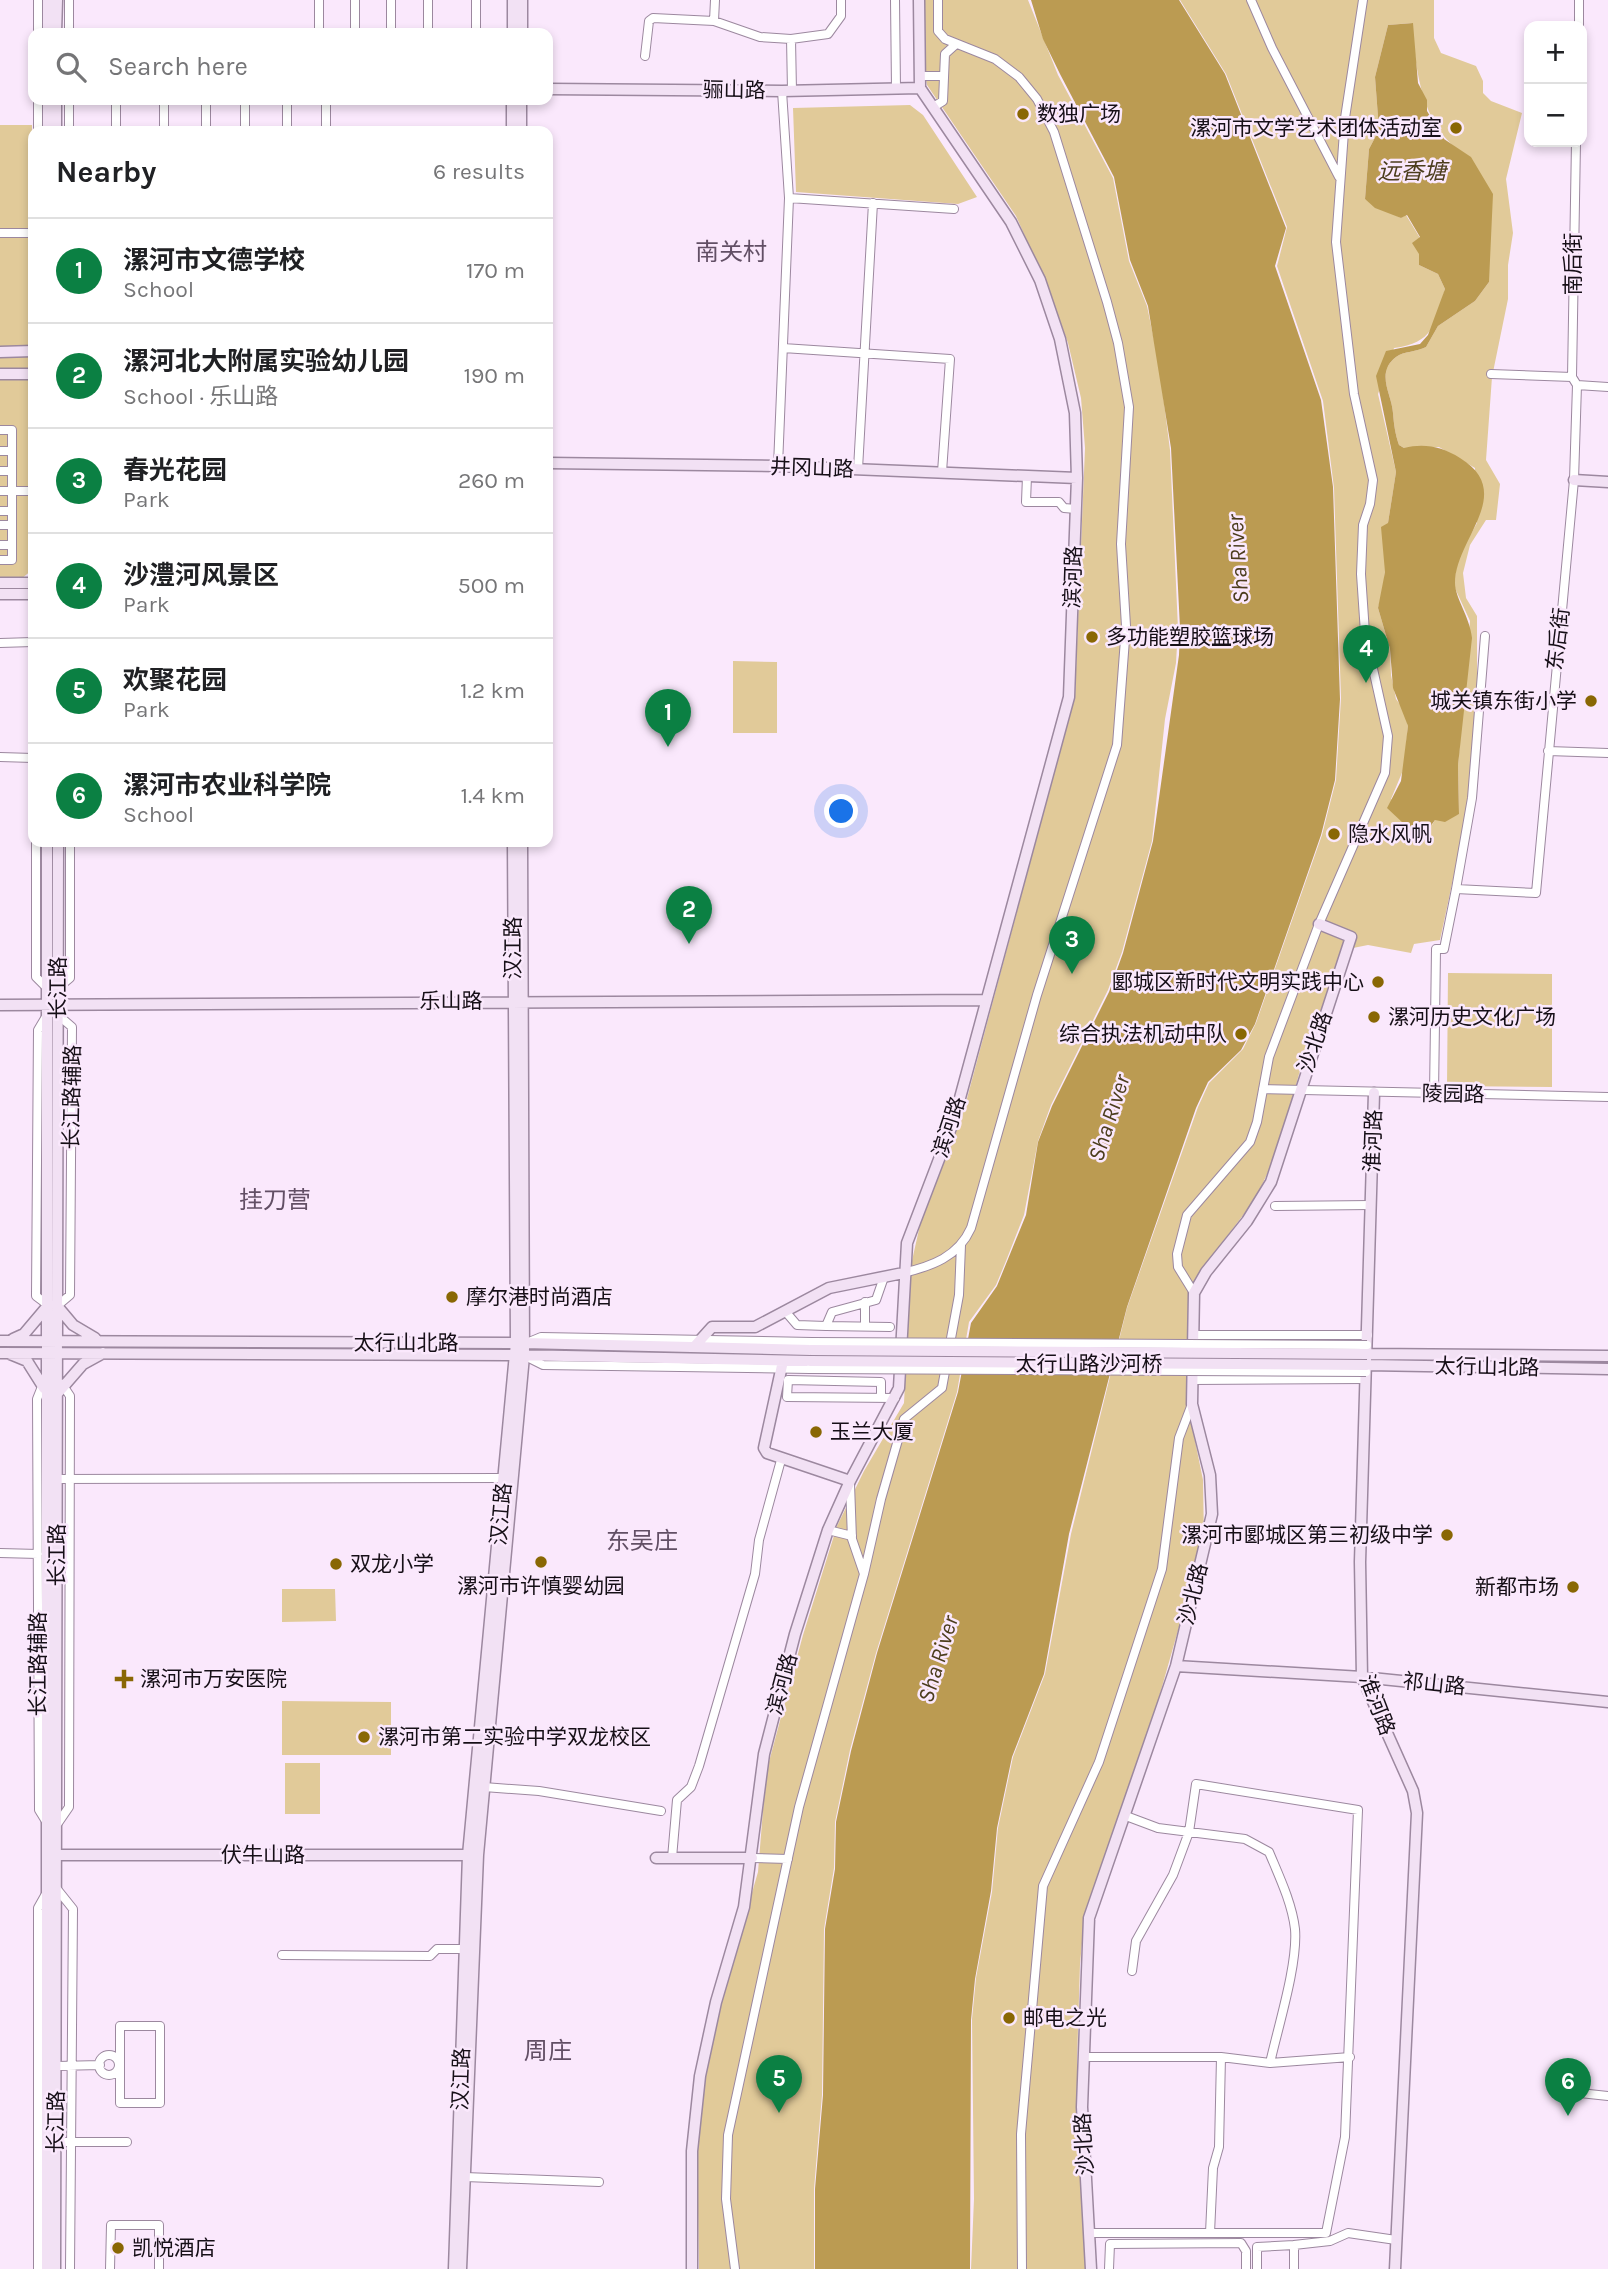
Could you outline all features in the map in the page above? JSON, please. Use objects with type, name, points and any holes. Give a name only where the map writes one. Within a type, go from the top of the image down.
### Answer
[{"type":"street","points":[[38,0],[38,28]]},
{"type":"street","points":[[48,0],[48,28]]},
{"type":"street","points":[[56,28],[57,0]]},
{"type":"street","points":[[69,0],[69,28]]},
{"type":"street","points":[[319,0],[319,28]]},
{"type":"street","points":[[355,0],[355,28]]},
{"type":"street","points":[[391,0],[391,28]]},
{"type":"street","points":[[428,0],[428,28]]},
{"type":"street","points":[[476,0],[476,28]]},
{"type":"street","points":[[513,0],[513,28]]},
{"type":"street","points":[[522,28],[523,0]]},
{"type":"street","points":[[714,22],[715,0]]},
{"type":"street","points":[[645,55],[645,34],[649,21],[653,18],[714,22],[760,37],[791,39],[828,34],[839,23],[841,0]]},
{"type":"street","points":[[895,0],[896,88]]},
{"type":"street","points":[[919,0],[920,82],[944,76]]},
{"type":"street","points":[[935,106],[943,101],[945,54],[938,31],[938,0]]},
{"type":"street","points":[[1251,0],[1272,48],[1339,177]]},
{"type":"street","points":[[1194,1293],[1178,1267],[1177,1254],[1187,1215],[1250,1142],[1269,1057],[1319,924],[1385,773],[1388,736],[1365,634],[1360,574],[1363,525],[1370,504],[1373,480],[1354,394],[1342,307],[1336,228],[1345,118],[1363,0]]},
{"type":"street","points":[[1579,0],[1579,21]]},
{"type":"street","points":[[697,1344],[712,1327],[755,1327],[829,1288],[936,1265],[961,1245],[971,1228],[1037,995],[1117,745],[1126,626],[1121,544],[1129,407],[1110,312],[1054,132],[1037,99],[1019,76],[995,59],[955,45],[938,31]]},
{"type":"street","points":[[778,466],[789,198],[787,91],[791,39]]},
{"type":"street","points":[[945,54],[955,45]]},
{"type":"street","name":"骊山路","points":[[553,89],[787,91],[896,88],[920,82]]},
{"type":"street","name":"滨河路","points":[[692,2269],[692,2151],[700,2076],[716,2002],[744,1907],[752,1858],[756,1797],[764,1755],[795,1634],[828,1530],[850,1481],[895,1398],[901,1374],[903,1273],[907,1243],[944,1149],[1069,697],[1077,478],[1075,413],[1060,339],[1040,280],[1011,222],[920,82]]},
{"type":"street","points":[[38,105],[38,126]]},
{"type":"street","points":[[48,105],[48,126]]},
{"type":"street","points":[[56,105],[56,126]]},
{"type":"street","points":[[69,105],[69,126]]},
{"type":"street","points":[[116,105],[116,126]]},
{"type":"street","points":[[164,105],[164,126]]},
{"type":"street","points":[[206,105],[206,126]]},
{"type":"street","points":[[244,105],[245,126]]},
{"type":"street","points":[[287,105],[287,126]]},
{"type":"street","points":[[326,105],[326,126]]},
{"type":"street","points":[[512,105],[512,126]]},
{"type":"street","points":[[521,105],[521,126]]},
{"type":"street","name":"南后街","points":[[1572,377],[1576,147]]},
{"type":"street","points":[[789,198],[954,209]]},
{"type":"street","points":[[858,469],[873,203]]},
{"type":"street","points":[[0,233],[28,233]]},
{"type":"street","points":[[783,348],[950,359],[942,472]]},
{"type":"street","points":[[0,352],[28,351]]},
{"type":"street","points":[[0,374],[28,374]]},
{"type":"street","points":[[1491,374],[1572,377],[1577,385],[1608,387]]},
{"type":"street","name":"东后街","points":[[1455,888],[1536,893],[1574,480],[1577,385]]},
{"type":"street","points":[[0,430],[12,430],[12,560],[0,560]]},
{"type":"street","points":[[0,451],[12,450]]},
{"type":"street","name":"井冈山路","points":[[553,463],[778,466],[1077,478]]},
{"type":"street","points":[[0,471],[12,471]]},
{"type":"street","points":[[1027,476],[1026,502],[1059,502],[1064,508],[1076,509]]},
{"type":"street","points":[[1574,480],[1608,481]]},
{"type":"street","points":[[0,491],[28,491]]},
{"type":"street","points":[[0,511],[12,511]]},
{"type":"street","points":[[0,526],[12,525]]},
{"type":"street","points":[[0,545],[12,545]]},
{"type":"street","points":[[0,583],[28,583]]},
{"type":"street","points":[[0,594],[28,594]]},
{"type":"street","points":[[1434,1094],[1436,949],[1444,949],[1472,798],[1485,636]]},
{"type":"street","points":[[0,643],[28,642]]},
{"type":"street","points":[[1548,751],[1608,753]]},
{"type":"street","points":[[0,757],[28,758]]},
{"type":"street","points":[[36,847],[36,977],[52,988],[70,978],[70,847]]},
{"type":"street","name":"长江路","points":[[47,847],[52,988],[53,1889],[47,2269]]},
{"type":"street","name":"长江路","points":[[52,988],[58,847]]},
{"type":"street","name":"汉江路","points":[[461,2269],[473,1855],[484,1787],[520,1349],[518,1000],[513,847]]},
{"type":"street","name":"汉江路","points":[[518,1000],[522,847]]},
{"type":"street","name":"沙北路","points":[[1091,2269],[1082,2106],[1089,1918],[1176,1666],[1212,1514],[1210,1475],[1192,1404],[1194,1293],[1206,1272],[1247,1221],[1271,1182],[1284,1150],[1298,1091],[1351,937],[1319,924]]},
{"type":"street","name":"乐山路","points":[[0,1005],[52,1010],[518,1000],[986,1000]]},
{"type":"street","name":"长江路辅路","points":[[52,1010],[38,1030],[36,1296],[52,1306]]},
{"type":"street","name":"陵园路","points":[[1263,1089],[1608,1097]]},
{"type":"street","name":"淮河路","points":[[1374,1093],[1360,1562],[1362,1677],[1413,1791],[1417,1813],[1395,2269]]},
{"type":"street","points":[[1275,1206],[1371,1205]]},
{"type":"street","points":[[735,2269],[726,2199],[728,2135],[799,1807],[904,1419],[942,1388],[960,1296],[961,1245]]},
{"type":"street","points":[[826,1326],[832,1312],[876,1300],[884,1276]]},
{"type":"street","points":[[865,1302],[865,1326]]},
{"type":"street","points":[[52,1306],[86,1336],[104,1347],[52,1385],[27,1361],[4,1347],[24,1334],[52,1306]]},
{"type":"street","points":[[785,1311],[797,1325],[890,1327]]},
{"type":"street","points":[[1194,1335],[1367,1358]]},
{"type":"street","name":"太行山北路","points":[[4,1347],[520,1349],[697,1344],[811,1356]]},
{"type":"street","name":"汉江路","points":[[454,2269],[465,1949],[504,1478],[520,1349]]},
{"type":"street","name":"太行山北路","points":[[520,1349],[782,1365],[811,1356]]},
{"type":"street","points":[[811,1356],[1367,1358]]},
{"type":"street","name":"太行山路沙河桥","points":[[811,1356],[1367,1358]]},
{"type":"street","name":"太行山北路","points":[[1367,1358],[1608,1356]]},
{"type":"street","points":[[1193,1380],[1367,1358]]},
{"type":"street","name":"太行山北路","points":[[1367,1358],[1608,1370]]},
{"type":"street","points":[[782,1365],[764,1448],[767,1453],[781,1460],[850,1481],[852,1536],[864,1574]]},
{"type":"street","points":[[881,1398],[881,1382],[788,1380],[787,1397],[881,1398],[895,1398]]},
{"type":"street","name":"长江路","points":[[52,1385],[57,1479],[53,1824]]},
{"type":"street","name":"长江路辅路","points":[[52,1385],[70,1396],[70,1479],[69,1807],[53,1824],[39,1810],[37,1399],[52,1385]]},
{"type":"street","points":[[1023,2269],[1021,2134],[1043,1886],[1099,1762],[1162,1569],[1179,1438],[1192,1404]]},
{"type":"street","points":[[671,1858],[677,1800],[691,1787],[699,1766],[755,1574],[759,1540],[781,1460]]},
{"type":"street","points":[[57,1479],[504,1478]]},
{"type":"street","points":[[828,1530],[852,1536]]},
{"type":"street","points":[[0,1553],[38,1554]]},
{"type":"street","name":"祁山路","points":[[1176,1666],[1362,1677],[1608,1702]]},
{"type":"street","points":[[1090,2234],[1326,2233],[1345,2137],[1357,1810],[1196,1784],[1189,1832],[1173,1875],[1136,1941],[1132,1971]]},
{"type":"street","points":[[484,1787],[539,1791],[661,1811]]},
{"type":"street","points":[[1126,1816],[1158,1828],[1245,1839],[1269,1852],[1287,1899],[1295,1930],[1291,1968],[1270,2063]]},
{"type":"street","name":"伏牛山路","points":[[53,1855],[473,1855]]},
{"type":"street","points":[[656,1858],[788,1859]]},
{"type":"street","points":[[38,2269],[38,1908],[53,1889],[73,1909],[70,2269]]},
{"type":"street","name":"长江路","points":[[53,1889],[57,2066],[55,2269]]},
{"type":"street","points":[[282,1955],[430,1956],[437,1949],[465,1949]]},
{"type":"street","points":[[100,2065],[102,2071],[110,2075],[116,2072],[120,2064],[120,2026],[160,2026],[160,2103],[120,2103],[120,2064],[117,2058],[107,2055],[100,2065]]},
{"type":"street","points":[[1083,2056],[1222,2057],[1270,2063],[1350,2057]]},
{"type":"street","points":[[1210,2233],[1213,2168],[1219,2147],[1222,2057]]},
{"type":"street","points":[[57,2066],[100,2065]]},
{"type":"street","points":[[1580,2092],[1608,2096]]},
{"type":"street","points":[[56,2143],[127,2142]]},
{"type":"street","points":[[465,2177],[599,2182]]},
{"type":"street","points":[[110,2269],[111,2225],[159,2225],[159,2269]]},
{"type":"street","points":[[1257,2269],[1257,2247],[1330,2241],[1348,2233],[1396,2240]]},
{"type":"street","points":[[1110,2269],[1110,2244],[1241,2244],[1246,2251],[1246,2269]]},
{"type":"street","points":[[1294,2245],[1294,2269]]},
{"type":"shaded area","points":[[923,0],[1028,0],[1058,75],[1113,178],[1129,261],[1147,306],[1159,364],[1170,450],[1178,629],[1176,663],[1165,719],[1152,841],[1122,952],[1108,990],[1051,1105],[1038,1141],[1024,1215],[1006,1261],[996,1285],[969,1322],[957,1392],[876,1653],[850,1750],[835,1822],[834,1868],[824,1929],[822,2095],[814,2189],[814,2269],[699,2269],[697,2154],[704,2084],[715,2020],[758,1872],[766,1773],[803,1635],[837,1526],[864,1471],[904,1403],[911,1265],[920,1225],[965,1106],[1075,694],[1085,448],[1081,398],[1068,343],[1048,288],[1016,216],[927,85],[924,69]]},
{"type":"shaded area","points":[[1180,0],[1434,0],[1434,38],[1441,53],[1476,66],[1483,81],[1483,93],[1491,101],[1522,113],[1506,179],[1513,233],[1508,265],[1508,299],[1492,377],[1486,460],[1500,484],[1496,520],[1486,520],[1470,545],[1463,573],[1466,598],[1477,616],[1477,694],[1468,809],[1440,940],[1414,944],[1411,953],[1368,945],[1343,950],[1299,1074],[1279,1148],[1256,1198],[1197,1276],[1189,1295],[1188,1358],[1194,1436],[1203,1480],[1204,1539],[1140,1764],[1085,1912],[1080,1964],[1077,2062],[1086,2269],[971,2269],[974,2199],[972,2019],[976,1978],[992,1892],[998,1828],[1013,1757],[1045,1674],[1071,1534],[1127,1308],[1198,1107],[1209,1083],[1243,1049],[1256,1023],[1322,835],[1336,780],[1341,698],[1334,488],[1323,401],[1277,266],[1287,227],[1226,74]],"holes":[[[1412,23],[1420,81],[1432,117],[1455,147],[1471,158],[1489,282],[1475,301],[1438,326],[1426,347],[1396,357],[1390,363],[1386,377],[1399,445],[1404,448],[1439,447],[1475,468],[1477,523],[1457,559],[1454,586],[1470,621],[1458,765],[1459,814],[1435,820],[1432,825],[1391,799],[1404,768],[1408,726],[1404,710],[1396,699],[1391,675],[1390,649],[1378,608],[1384,587],[1388,523],[1396,472],[1378,394],[1394,348],[1407,346],[1425,337],[1435,322],[1445,289],[1438,274],[1419,265],[1420,238],[1406,215],[1401,218],[1365,199],[1369,149],[1379,130],[1375,77],[1388,25]]]},
{"type":"shaded area","points":[[910,105],[923,115],[977,197],[958,204],[796,192],[793,108]]},
{"type":"shaded area","points":[[0,125],[32,125],[28,126],[28,573],[21,579],[0,579]]},
{"type":"shaded area","points":[[733,661],[777,662],[777,733],[733,733]]},
{"type":"shaded area","points":[[1448,973],[1552,974],[1552,1087],[1447,1086]]},
{"type":"shaded area","points":[[282,1589],[335,1589],[336,1621],[282,1622]]},
{"type":"shaded area","points":[[282,1701],[391,1702],[391,1755],[282,1755]]},
{"type":"shaded area","points":[[285,1763],[320,1763],[320,1814],[285,1814]]},
{"type":"water","name":"Sha River","points":[[1031,0],[1179,0],[1225,74],[1286,228],[1275,266],[1321,400],[1333,487],[1340,699],[1335,780],[1321,835],[1255,1024],[1241,1050],[1208,1082],[1196,1108],[1127,1307],[1069,1534],[1044,1674],[1012,1757],[997,1828],[991,1891],[975,1979],[971,2020],[970,2269],[815,2269],[815,2189],[823,2095],[825,1929],[835,1869],[836,1822],[851,1751],[877,1653],[958,1392],[971,1323],[997,1286],[1026,1215],[1038,1142],[1052,1106],[1109,992],[1123,953],[1153,841],[1179,655],[1171,448],[1148,306],[1130,260],[1114,177],[1043,39]]},
{"type":"water","name":"远香塘","points":[[1413,23],[1418,83],[1427,100],[1427,111],[1444,139],[1471,157],[1493,194],[1489,282],[1475,301],[1438,326],[1426,347],[1396,357],[1390,363],[1386,377],[1399,445],[1404,448],[1433,447],[1453,454],[1476,472],[1483,486],[1479,517],[1458,566],[1455,583],[1472,638],[1458,765],[1459,814],[1445,822],[1435,820],[1425,834],[1403,823],[1387,808],[1401,781],[1408,726],[1393,688],[1390,649],[1378,608],[1385,572],[1381,527],[1388,523],[1396,472],[1376,376],[1386,351],[1420,344],[1428,335],[1445,289],[1438,274],[1419,265],[1419,254],[1412,243],[1420,237],[1407,215],[1401,218],[1375,208],[1365,199],[1369,149],[1379,130],[1375,77],[1388,25]]},
{"type":"place","name":"数独广场","points":[[1023,114]]},
{"type":"place","name":"漯河市文学艺术团体活动室","points":[[1456,128]]},
{"type":"place","name":"多功能塑胶篮球场","points":[[1092,637]]},
{"type":"place","name":"沙澧河风景区","points":[[1366,683]]},
{"type":"place","name":"城关镇东街小学","points":[[1591,701]]},
{"type":"place","name":"漯河市文德学校","points":[[668,747]]},
{"type":"place","name":"隐水风帆","points":[[1334,834]]},
{"type":"place","name":"漯河北大附属实验幼儿园","points":[[689,944]]},
{"type":"place","name":"春光花园","points":[[1072,974]]},
{"type":"place","name":"郾城区新时代文明实践中心","points":[[1378,982]]},
{"type":"place","name":"漯河历史文化广场","points":[[1374,1017]]},
{"type":"place","name":"综合执法机动中队","points":[[1241,1034]]},
{"type":"place","name":"摩尔港时尚酒店","points":[[452,1297]]},
{"type":"place","name":"玉兰大厦","points":[[816,1432]]},
{"type":"place","name":"漯河市郾城区第三初级中学","points":[[1447,1535]]},
{"type":"place","name":"漯河市许慎婴幼园","points":[[541,1562]]},
{"type":"place","name":"双龙小学","points":[[336,1564]]},
{"type":"place","name":"新都市场","points":[[1573,1587]]},
{"type":"place","name":"漯河市万安医院","points":[[124,1679]]},
{"type":"place","name":"漯河市第二实验中学双龙校区","points":[[364,1737]]},
{"type":"place","name":"邮电之光","points":[[1009,2018]]},
{"type":"place","name":"欢聚花园","points":[[779,2113]]},
{"type":"place","name":"漯河市农业科学院","points":[[1568,2116]]},
{"type":"place","name":"凯悦酒店","points":[[118,2248]]},
{"type":"district","name":"南关村","points":[[731,252]]},
{"type":"district","name":"挂刀营","points":[[275,1200]]},
{"type":"district","name":"东吴庄","points":[[642,1541]]},
{"type":"district","name":"周庄","points":[[548,2051]]}]
